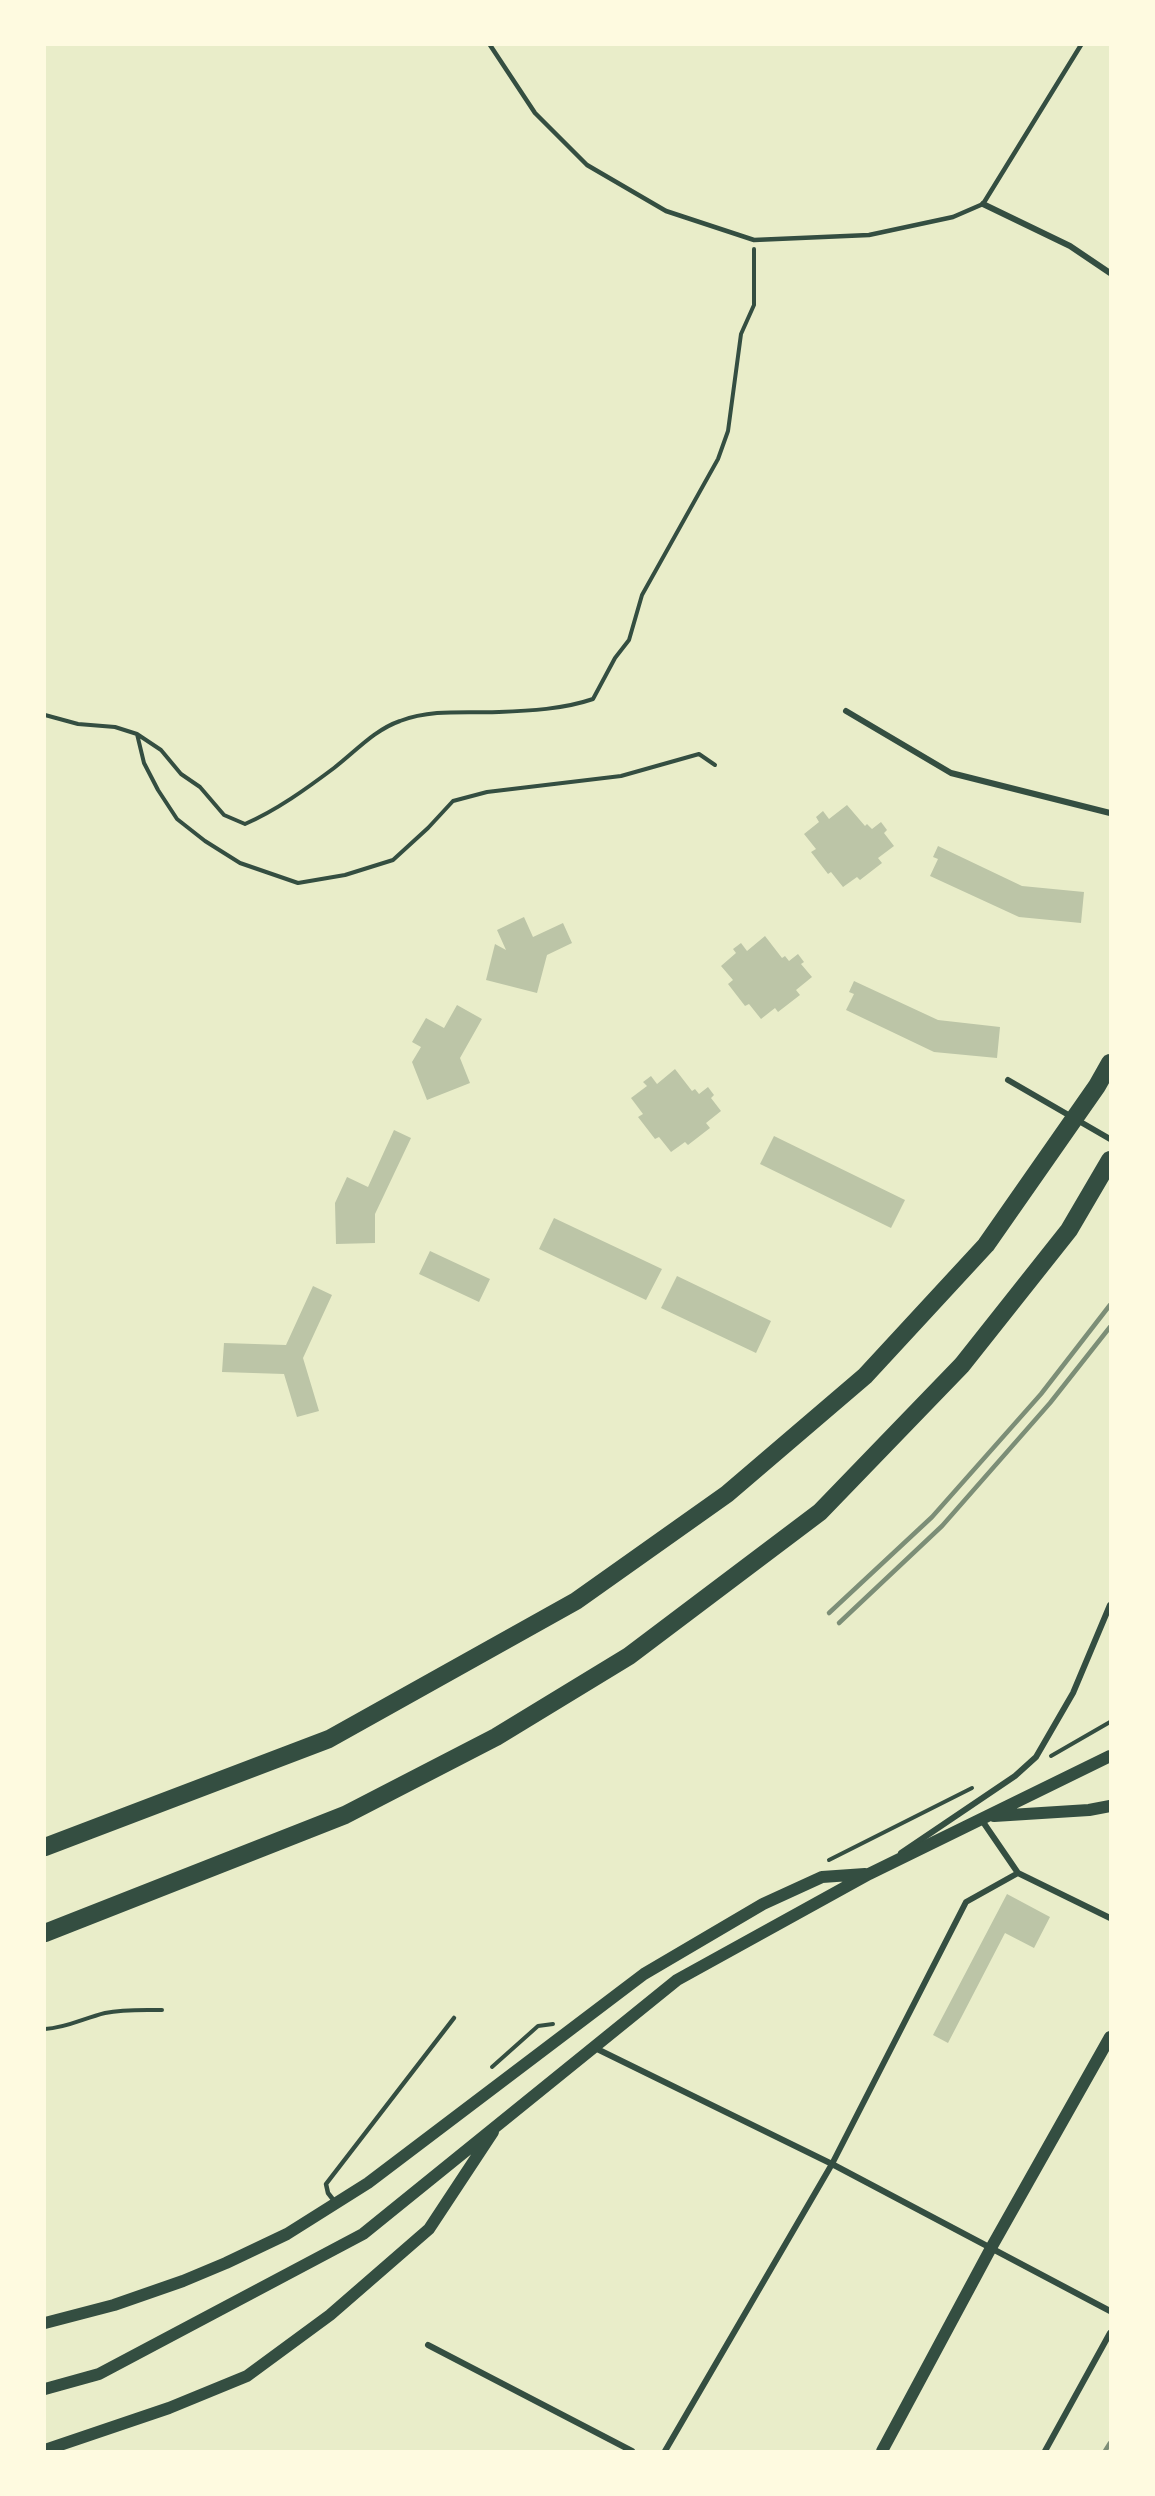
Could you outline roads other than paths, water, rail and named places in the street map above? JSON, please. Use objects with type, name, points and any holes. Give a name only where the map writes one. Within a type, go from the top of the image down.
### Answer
[{"type":"highway","points":[[45,1847],[329,1739],[576,1601],[727,1494],[865,1376],[986,1245],[1110,1064]]},
{"type":"highway","points":[[45,1934],[345,1815],[496,1737],[629,1656],[820,1512],[962,1365],[1069,1230],[1110,1160]]},
{"type":"main road","points":[[45,2389],[99,2374],[363,2234],[677,1980],[869,1874],[1110,1756]]},
{"type":"main road","points":[[984,1817],[1089,1810],[1110,1806]]},
{"type":"main road","points":[[45,2323],[114,2306],[194,2276],[287,2234],[337,2204],[439,2131],[644,1974],[763,1904],[822,1877],[869,1874]]},
{"type":"main road","points":[[882,2451],[991,2248],[1110,2037]]},
{"type":"main road","points":[[45,2450],[169,2408],[247,2376],[330,2315],[429,2229],[499,2123]]},
{"type":"street","points":[[983,204],[1070,246],[1110,273]]},
{"type":"street","points":[[846,711],[951,773],[1110,813]]},
{"type":"street","points":[[1008,1080],[1110,1139]]},
{"type":"street","points":[[869,1874],[1015,1776],[1036,1757],[1073,1693],[1110,1605]]},
{"type":"street","points":[[984,1817],[1018,1872],[1110,1917]]},
{"type":"street","points":[[664,2451],[832,2164],[966,1902],[1018,1872]]},
{"type":"street","points":[[592,2047],[832,2164],[1110,2311]]},
{"type":"street","points":[[1045,2451],[1110,2333]]},
{"type":"street","points":[[428,2345],[632,2451]]},
{"type":"lane","points":[[490,45],[535,113],[587,165],[666,211],[754,240],[869,236],[953,217],[983,204],[1081,45]]},
{"type":"lane","points":[[337,2204],[328,2193],[326,2184],[454,2018]]},
{"type":"railway","points":[[829,1613],[932,1517],[1041,1394],[1110,1305]]},
{"type":"railway","points":[[839,1623],[942,1526],[1050,1403],[1110,1327]]},
{"type":"railway","points":[[1105,2451],[1110,2443]]}]
